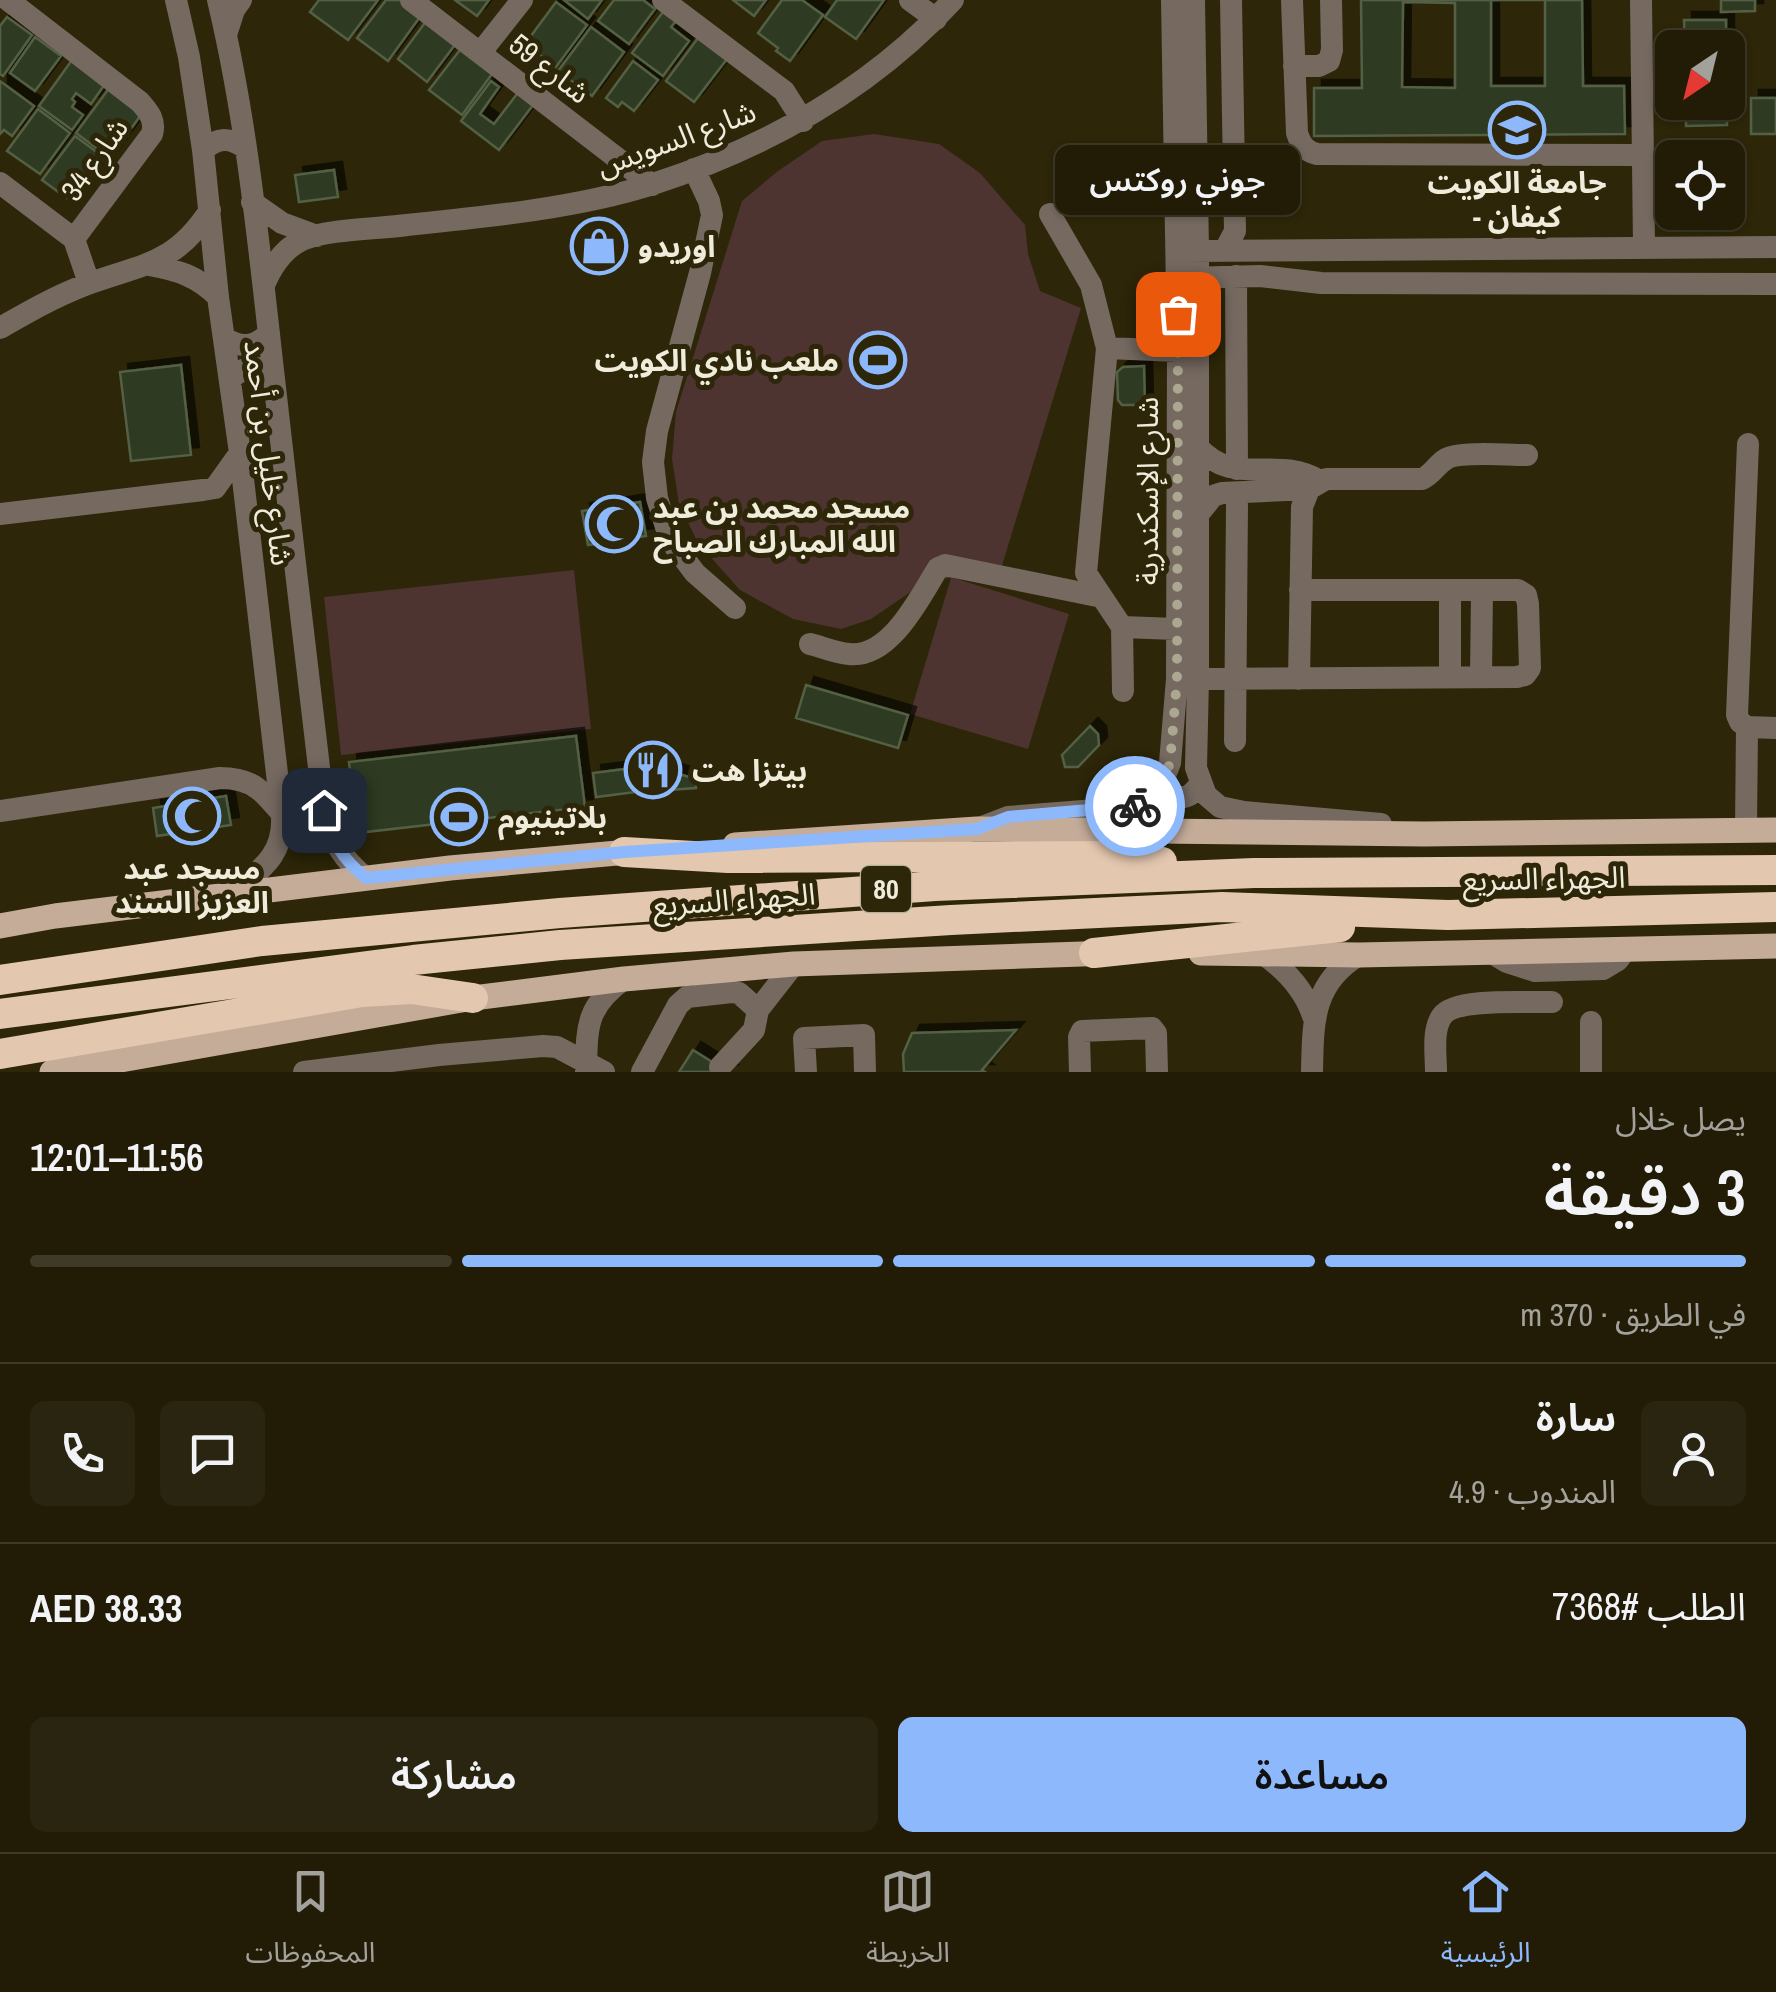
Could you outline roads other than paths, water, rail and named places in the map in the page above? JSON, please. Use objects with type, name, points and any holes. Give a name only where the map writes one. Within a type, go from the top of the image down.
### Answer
[{"type":"highway","points":[[624,852],[728,858],[1115,856],[1254,872]]},
{"type":"highway","name":"الجهراء السريع","points":[[0,980],[262,941],[560,913],[935,886],[1254,872],[1776,870]]},
{"type":"highway","name":"الجهراء السريع","points":[[0,1014],[413,960],[560,945],[951,920],[1222,907],[1448,916],[1776,907]]},
{"type":"highway","points":[[1094,953],[1448,916]]},
{"type":"highway","points":[[0,1054],[362,992],[412,990],[473,998]]},
{"type":"main road","name":"الجهراء السريع","points":[[0,926],[231,894],[624,852],[977,829],[1424,834],[1776,830]]},
{"type":"main road","points":[[52,1072],[541,988],[794,964],[1094,953],[1359,955],[1776,946]]},
{"type":"street","name":"شارع 34","points":[[8,0],[140,102],[152,118],[152,134],[74,239]]},
{"type":"street","name":"شارع خليل بن أحمد","points":[[176,0],[203,150],[282,817],[281,838],[272,858],[231,894]]},
{"type":"street","name":"شارع خليل بن أحمد","points":[[218,0],[246,148],[264,285],[324,810],[338,849],[366,878]]},
{"type":"street","points":[[226,35],[241,0]]},
{"type":"street","name":"شارع 59","points":[[411,0],[652,184]]},
{"type":"street","points":[[481,52],[522,0]]},
{"type":"street","points":[[664,0],[784,91],[803,120]]},
{"type":"street","points":[[910,0],[936,19]]},
{"type":"street","name":"شارع السويس","points":[[264,285],[278,258],[316,236],[581,202],[652,184],[731,156],[803,120],[846,93],[908,44],[953,0]]},
{"type":"street","name":"شارع الإسكندرية","points":[[1172,0],[1188,251]]},
{"type":"street","name":"شارع الإسكندرية","points":[[1194,0],[1187,278],[1178,350],[1176,629],[1187,679],[1200,783]]},
{"type":"street","points":[[1225,250],[1235,231],[1232,0]]},
{"type":"street","points":[[1292,0],[1297,133],[1305,148],[1318,154],[1643,156]]},
{"type":"street","points":[[1294,66],[1318,66],[1329,61],[1332,0]]},
{"type":"street","points":[[1641,0],[1644,246]]},
{"type":"street","points":[[203,150],[224,139],[246,148]]},
{"type":"street","points":[[694,170],[712,215],[700,274],[656,431],[653,462],[657,498],[670,540],[695,573],[735,608]]},
{"type":"street","points":[[0,184],[74,239],[89,283]]},
{"type":"street","points":[[252,202],[282,223],[316,236]]},
{"type":"street","points":[[0,328],[47,300],[149,265],[178,248],[210,210]]},
{"type":"street","points":[[1050,214],[1091,285],[1106,348],[1086,573],[1122,627],[1123,691]]},
{"type":"street","points":[[1188,251],[1644,246],[1772,251]]},
{"type":"street","points":[[1595,247],[1588,268],[1603,284]]},
{"type":"street","points":[[1313,249],[1306,268],[1321,283]]},
{"type":"street","points":[[149,265],[188,274],[218,297]]},
{"type":"street","points":[[1236,276],[1237,468]]},
{"type":"street","points":[[1187,278],[1260,276],[1321,283],[1774,281]]},
{"type":"street","name":"شارع الإسكندرية","points":[[1165,776],[1187,679],[1197,516],[1187,278]]},
{"type":"street","points":[[225,338],[248,346],[268,333]]},
{"type":"street","points":[[1106,348],[1178,350]]},
{"type":"street","points":[[230,380],[250,367],[273,374]]},
{"type":"street","points":[[1748,444],[1737,715],[1747,727],[1776,728]]},
{"type":"street","points":[[1197,446],[1214,463],[1226,468],[1293,470],[1307,474],[1314,485]]},
{"type":"street","points":[[0,514],[215,488],[240,452]]},
{"type":"street","points":[[1197,516],[1213,496],[1222,493],[1314,485],[1333,478],[1422,480],[1454,456],[1527,455]]},
{"type":"street","points":[[1299,679],[1302,507],[1314,485]]},
{"type":"street","points":[[1235,741],[1237,504]]},
{"type":"street","points":[[810,644],[853,655],[874,648],[892,636],[938,568],[945,566],[1102,598]]},
{"type":"street","points":[[1187,679],[1521,677],[1528,672],[1528,604],[1526,595],[1518,590],[1300,590]]},
{"type":"street","points":[[1450,590],[1450,677]]},
{"type":"street","points":[[1482,590],[1482,677]]},
{"type":"street","points":[[1122,627],[1176,629]]},
{"type":"street","points":[[1746,830],[1747,727]]},
{"type":"street","points":[[1165,776],[1170,792],[1180,797],[1191,795],[1200,783],[1220,807],[1372,822],[1424,834]]},
{"type":"street","points":[[977,829],[1008,817],[1133,807],[1151,797],[1165,776]]},
{"type":"street","points":[[0,811],[220,778],[252,784],[269,797],[282,817],[297,826],[320,818],[324,810]]},
{"type":"street","points":[[1263,954],[1293,980],[1310,1004],[1314,1016],[1312,1072]]},
{"type":"street","points":[[1314,1016],[1331,978],[1359,955]]},
{"type":"street","points":[[720,1067],[754,1030],[758,1010],[794,964]]},
{"type":"street","points":[[588,1023],[602,998],[624,979]]},
{"type":"street","points":[[541,988],[569,994],[582,1009],[588,1023],[592,1068]]},
{"type":"street","points":[[642,1072],[678,1005],[687,997],[740,993],[758,1010]]},
{"type":"street","points":[[1436,1072],[1439,1021],[1449,1009],[1465,1004],[1552,1002]]},
{"type":"street","points":[[1591,1072],[1592,1022]]},
{"type":"street","points":[[1080,1072],[1082,1031],[1152,1028],[1156,1033],[1158,1072]]},
{"type":"street","points":[[806,1072],[804,1038],[864,1035],[865,1072]]},
{"type":"street","points":[[304,1072],[433,1064],[543,1046],[557,1047],[592,1068]]},
{"type":"place","name":"جامعة الكويت - كيفان","points":[[1517,130]]},
{"type":"place","name":"اوريدو","points":[[599,246]]},
{"type":"place","name":"جوني روكتس","points":[[1178,314]]},
{"type":"place","name":"ملعب نادي الكويت","points":[[878,360]]},
{"type":"place","name":"مسجد محمد بن عبد الله المبارك الصباح","points":[[614,524]]},
{"type":"place","name":"بيتزا هت","points":[[653,770]]},
{"type":"place","name":"مسجد عبد العزيز السند","points":[[192,816]]},
{"type":"place","name":"بلاتينيوم","points":[[459,817]]}]
